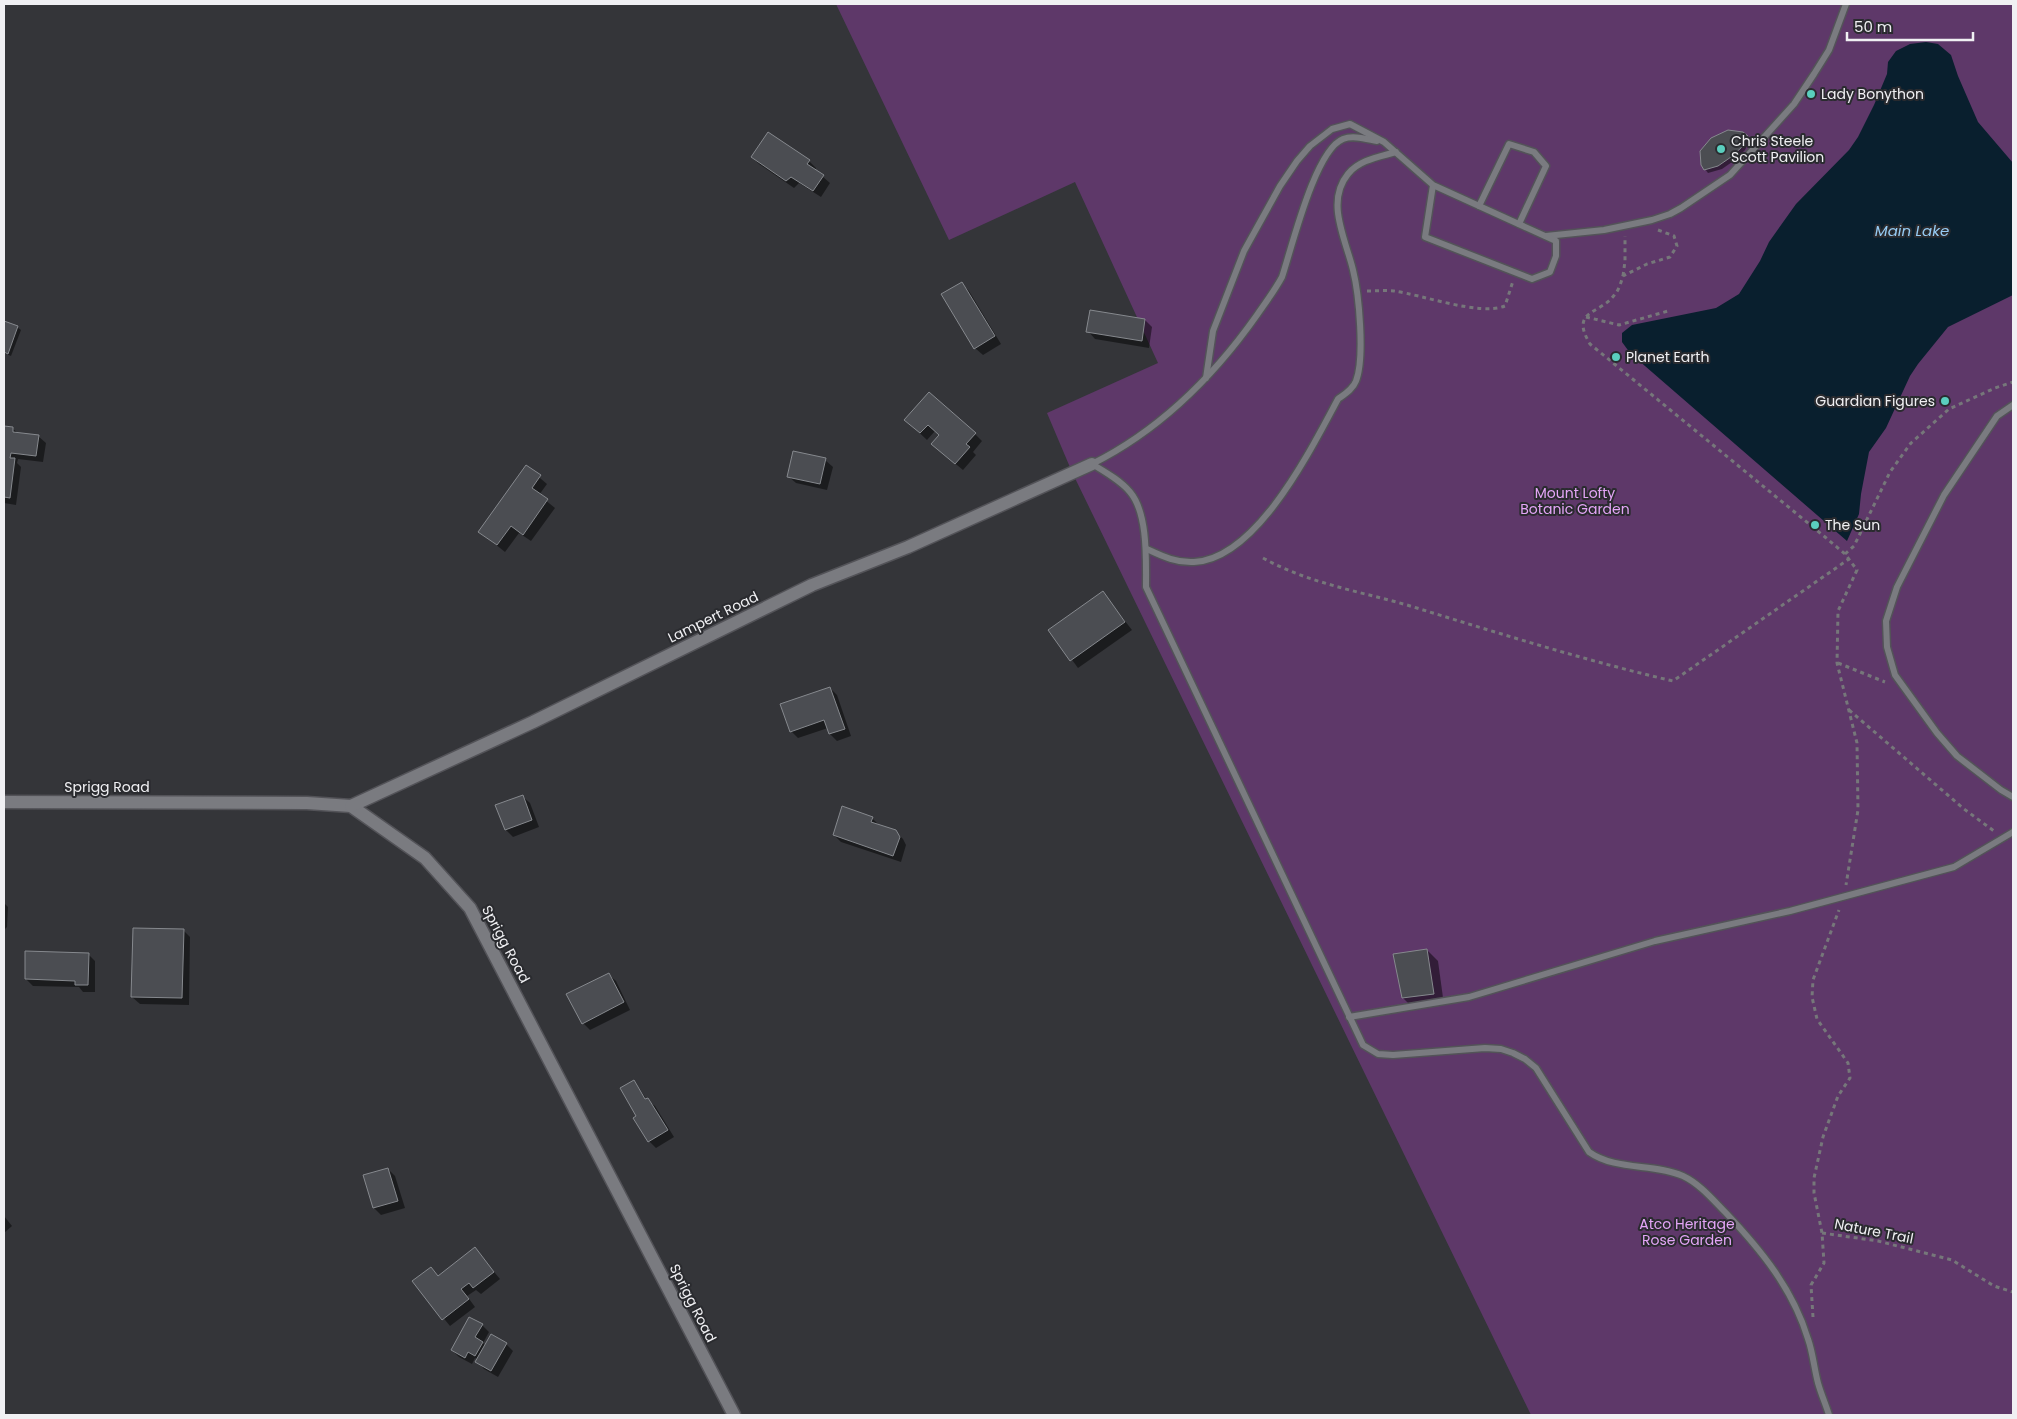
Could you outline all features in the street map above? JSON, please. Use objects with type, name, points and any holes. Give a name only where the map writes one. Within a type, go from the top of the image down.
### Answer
[{"type":"street","name":"Lampert Road","points":[[351,806],[533,722],[812,585],[908,547],[1092,464]]},
{"type":"street","name":"Sprigg Road","points":[[4,802],[307,803],[351,806],[425,858],[470,908],[734,1415]]},
{"type":"lane","points":[[1544,236],[1604,230],[1670,214],[1710,190],[1730,175],[1794,104],[1829,50],[1846,4]]},
{"type":"lane","points":[[1206,378],[1213,331],[1244,251],[1280,186],[1297,161],[1310,146],[1332,129],[1350,124],[1384,142],[1433,185],[1556,241],[1556,256],[1550,272],[1532,279],[1425,237],[1433,185]]},
{"type":"lane","points":[[1384,142],[1352,136],[1334,144],[1327,153],[1311,184],[1282,277],[1238,342],[1175,409],[1142,435],[1092,464],[1120,483],[1134,498],[1141,514],[1144,541],[1147,549],[1146,586],[1363,1045],[1378,1054],[1393,1055],[1484,1048],[1513,1052],[1536,1068],[1589,1152],[1598,1159],[1662,1169],[1685,1177],[1700,1187],[1734,1222],[1771,1265],[1790,1294],[1804,1326],[1818,1382],[1829,1415]]},
{"type":"lane","points":[[1479,206],[1508,144],[1534,152],[1546,166],[1519,224]]},
{"type":"lane","points":[[1147,549],[1176,562],[1195,562],[1213,559],[1229,551],[1248,536],[1271,509],[1297,471],[1338,399],[1348,392],[1356,382],[1360,366],[1360,343],[1356,290],[1354,271],[1341,231],[1338,201],[1341,186],[1347,175],[1364,162],[1396,152]]},
{"type":"lane","points":[[2013,405],[1997,416],[1944,494],[1897,587],[1886,621],[1887,647],[1895,675],[1932,726],[1957,756],[2013,797]]},
{"type":"lane","points":[[1349,1017],[1469,997],[1655,941],[1790,911],[1954,867],[2013,832]]},
{"type":"path","points":[[1624,226],[1626,246],[1623,276],[1616,294],[1585,317],[1583,324],[1584,334],[1590,344],[1845,554],[1857,570]]},
{"type":"path","points":[[1623,276],[1648,264],[1670,257],[1677,246],[1674,236],[1664,231],[1650,229]]},
{"type":"path","points":[[1356,290],[1392,291],[1449,303],[1497,309],[1505,306],[1515,272]]},
{"type":"path","points":[[1585,317],[1619,325],[1668,311]]},
{"type":"path","points":[[1845,554],[1854,546],[1890,472],[1911,443],[1949,409],[2013,382]]},
{"type":"path","points":[[1263,558],[1285,570],[1342,589],[1397,602],[1616,668],[1673,681],[1849,559]]},
{"type":"path","points":[[1837,663],[1884,681],[1892,686]]},
{"type":"path","points":[[1849,710],[1964,809],[2002,838]]},
{"type":"path","name":"Nature Trail","points":[[1804,1326],[1813,1317],[1812,1285],[1824,1263],[1822,1233],[1878,1241],[1952,1260],[1994,1286],[2013,1292]]},
{"type":"green space","name":"Mount Lofty Botanic Garden","points":[[836,4],[2013,4],[2013,1415],[1531,1415],[1072,472],[1047,413],[1158,363],[1075,182],[949,240]]},
{"type":"water","name":"Main Lake","points":[[1926,42],[1938,44],[1951,55],[1978,122],[2013,163],[2013,295],[1948,327],[1918,364],[1910,376],[1886,428],[1869,452],[1859,514],[1847,541],[1630,353],[1622,342],[1622,333],[1632,325],[1716,308],[1739,294],[1760,261],[1769,242],[1796,204],[1849,150],[1858,137],[1887,74],[1888,62],[1896,51],[1910,44]]},
{"type":"building","name":"Chris Steele Scott Pavilion","points":[[1728,130],[1743,132],[1748,136],[1742,147],[1731,157],[1718,166],[1704,170],[1701,165],[1700,151],[1711,138]]},
{"type":"building","points":[[768,132],[810,160],[807,164],[824,175],[813,191],[791,177],[786,181],[751,157]]},
{"type":"building","points":[[962,282],[995,336],[974,349],[941,294]]},
{"type":"building","points":[[1090,310],[1145,319],[1142,341],[1086,332]]},
{"type":"building","points":[[4,321],[18,326],[8,354],[4,352]]},
{"type":"building","points":[[929,392],[976,433],[966,444],[970,447],[955,464],[931,444],[939,435],[928,425],[920,433],[904,420]]},
{"type":"building","points":[[4,426],[13,427],[13,432],[39,435],[36,456],[11,453],[10,458],[15,458],[10,498],[4,497]]},
{"type":"building","points":[[793,451],[826,458],[820,484],[787,477]]},
{"type":"building","points":[[526,465],[541,475],[532,488],[548,499],[523,535],[511,526],[497,545],[478,532]]},
{"type":"building","points":[[1103,591],[1125,622],[1070,661],[1048,630]]},
{"type":"building","points":[[830,687],[845,729],[829,734],[824,720],[790,732],[780,704]]},
{"type":"building","points":[[523,795],[532,820],[505,830],[495,805]]},
{"type":"building","points":[[842,806],[873,817],[871,822],[896,830],[900,837],[893,856],[833,835]]},
{"type":"building","points":[[133,928],[184,929],[182,998],[131,997]]},
{"type":"building","points":[[1427,949],[1434,994],[1402,998],[1393,954]]},
{"type":"building","points":[[25,951],[89,953],[88,985],[75,985],[75,981],[25,979]]},
{"type":"building","points":[[609,973],[624,1002],[582,1024],[566,994]]},
{"type":"building","points":[[634,1080],[645,1099],[648,1098],[668,1130],[648,1142],[633,1118],[636,1116],[620,1088]]},
{"type":"building","points":[[388,1168],[398,1201],[373,1208],[363,1175]]},
{"type":"building","points":[[475,1247],[494,1272],[473,1288],[469,1283],[461,1289],[469,1299],[442,1320],[412,1281],[431,1267],[438,1276]]},
{"type":"building","points":[[469,1317],[483,1324],[475,1337],[483,1342],[475,1356],[468,1352],[465,1358],[451,1350]]},
{"type":"building","points":[[491,1334],[507,1343],[491,1371],[475,1362]]},
{"type":"place","name":"Lady Bonython","points":[[1811,94]]},
{"type":"place","name":"Chris Steele Scott Pavilion","points":[[1721,149]]},
{"type":"place","name":"Planet Earth","points":[[1616,357]]},
{"type":"place","name":"Guardian Figures","points":[[1945,401]]},
{"type":"place","name":"The Sun","points":[[1815,525]]},
{"type":"park label","name":"Atco Heritage Rose Garden","points":[[1687,1232]]}]
